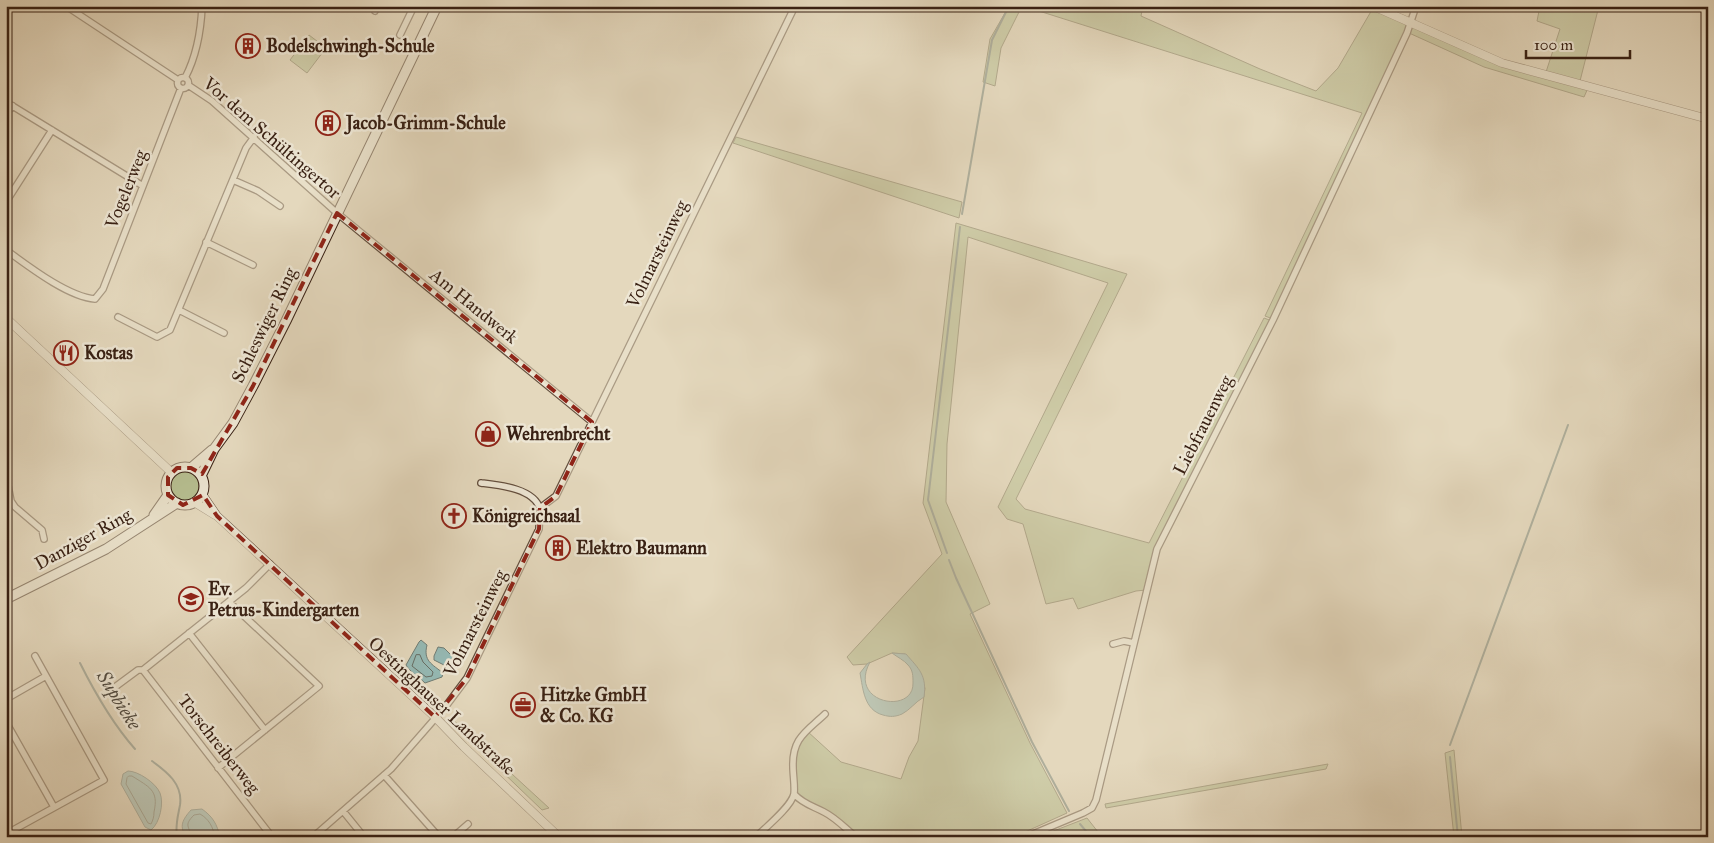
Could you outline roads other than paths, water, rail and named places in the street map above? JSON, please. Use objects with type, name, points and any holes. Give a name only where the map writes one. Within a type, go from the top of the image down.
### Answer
[{"type":"main road","name":"Schleswiger Ring","points":[[201,476],[214,449],[254,386],[437,6]]},
{"type":"main road","name":"Schleswiger Ring","points":[[191,468],[214,449]]},
{"type":"main road","points":[[184,466],[191,468],[201,476],[204,482],[202,494],[194,502],[182,505],[168,495],[166,483],[171,472],[177,468],[184,466]]},
{"type":"main road","name":"Danziger Ring","points":[[149,521],[168,495]]},
{"type":"main road","name":"Danziger Ring","points":[[6,599],[106,549],[177,503]]},
{"type":"street","name":"Vor dem Schültingertor","points":[[66,6],[178,80]]},
{"type":"street","points":[[185,78],[191,66],[200,33],[202,6]]},
{"type":"street","points":[[400,35],[414,6]]},
{"type":"street","name":"Volmarsteinweg","points":[[313,837],[384,775],[467,678],[539,528],[540,508],[556,496],[795,6]]},
{"type":"street","points":[[1373,6],[1488,58],[1511,66],[1708,119]]},
{"type":"street","name":"Liebfrauenweg","points":[[1026,837],[1092,808],[1096,800],[1157,549],[1273,320],[1407,33],[1416,6]]},
{"type":"street","points":[[181,77],[185,78],[188,81],[188,85],[182,88],[177,83],[181,77]]},
{"type":"street","name":"Vor dem Schültingertor","points":[[188,85],[212,101],[254,137],[337,213]]},
{"type":"street","name":"Vogelerweg","points":[[6,250],[36,272],[84,298],[95,299],[103,289],[182,88]]},
{"type":"street","points":[[6,102],[142,186]]},
{"type":"street","points":[[6,113],[13,106]]},
{"type":"street","points":[[6,202],[52,130]]},
{"type":"street","points":[[118,317],[157,337],[170,330],[246,148],[254,137]]},
{"type":"street","points":[[233,180],[258,191],[280,206]]},
{"type":"street","name":"Am Handwerk","points":[[337,213],[592,422]]},
{"type":"street","points":[[206,242],[252,265]]},
{"type":"street","points":[[179,310],[224,333]]},
{"type":"street","points":[[6,318],[171,472]]},
{"type":"street","points":[[6,475],[8,504],[42,530],[44,539]]},
{"type":"street","points":[[481,483],[506,486],[527,494],[540,508]]},
{"type":"street","name":"Oestinghauser Landstraße","points":[[202,494],[217,516]]},
{"type":"street","name":"Oestinghauser Landstraße","points":[[194,502],[217,516],[270,564],[435,717],[559,837]]},
{"type":"street","points":[[115,687],[138,670],[143,670],[189,634],[246,588],[270,564]]},
{"type":"street","points":[[218,768],[319,686],[229,602]]},
{"type":"street","points":[[189,634],[265,730]]},
{"type":"street","points":[[1113,644],[1124,641],[1134,643]]},
{"type":"street","points":[[6,834],[104,780],[35,656]]},
{"type":"street","name":"Torschreiberweg","points":[[143,670],[272,837]]},
{"type":"street","points":[[6,699],[46,676]]},
{"type":"street","points":[[756,837],[790,802],[794,794],[793,754],[796,744],[802,735],[825,714]]},
{"type":"street","points":[[6,722],[54,807]]},
{"type":"street","points":[[384,775],[439,837]]},
{"type":"street","points":[[794,794],[799,800],[809,806],[825,812],[856,837]]},
{"type":"street","points":[[343,810],[364,837]]},
{"type":"street","points":[[453,837],[468,824]]},
{"type":"water","points":[[421,640],[427,645],[426,655],[429,662],[443,673],[442,677],[425,683],[406,665]]},
{"type":"water","points":[[438,647],[444,648],[453,657],[449,663],[444,665],[434,660]]},
{"type":"water","points":[[892,653],[906,654],[921,673],[925,689],[924,697],[902,714],[895,716],[883,715],[872,709],[864,692],[860,673],[870,662],[865,676],[867,688],[874,696],[883,700],[894,701],[903,699],[910,693],[913,683],[912,673],[906,663]]},
{"type":"water","points":[[128,771],[146,778],[155,785],[160,793],[162,802],[160,813],[157,823],[151,830],[145,827],[121,784],[123,774]]},
{"type":"water","points":[[202,809],[214,821],[220,837],[187,837],[184,833],[182,826],[191,810]]},
{"type":"waterway","points":[[962,214],[992,40],[1009,6]]},
{"type":"waterway","points":[[947,553],[928,500],[960,227]]},
{"type":"waterway","points":[[1450,745],[1568,425]]},
{"type":"waterway","points":[[949,560],[1032,742],[1069,811]]},
{"type":"waterway","name":"Supbieke","points":[[80,663],[105,708],[135,749]]},
{"type":"waterway","points":[[1450,757],[1458,837]]},
{"type":"waterway","name":"Supbieke","points":[[152,761],[173,779],[179,791],[180,805],[177,837]]},
{"type":"waterway","points":[[1080,824],[1091,837]]},
{"type":"place","name":"Bodelschwingh-Schule","points":[[248,46]]},
{"type":"place","name":"Jacob-Grimm-Schule","points":[[328,123]]},
{"type":"place","name":"Kostas","points":[[66,353]]},
{"type":"place","name":"Wehrenbrecht","points":[[488,434]]},
{"type":"place","name":"Königreichsaal","points":[[454,516]]},
{"type":"place","name":"Elektro Baumann","points":[[558,548]]},
{"type":"place","name":"Ev. Petrus-Kindergarten","points":[[191,599]]},
{"type":"place","name":"Hitzke GmbH & Co. KG","points":[[523,705]]}]
